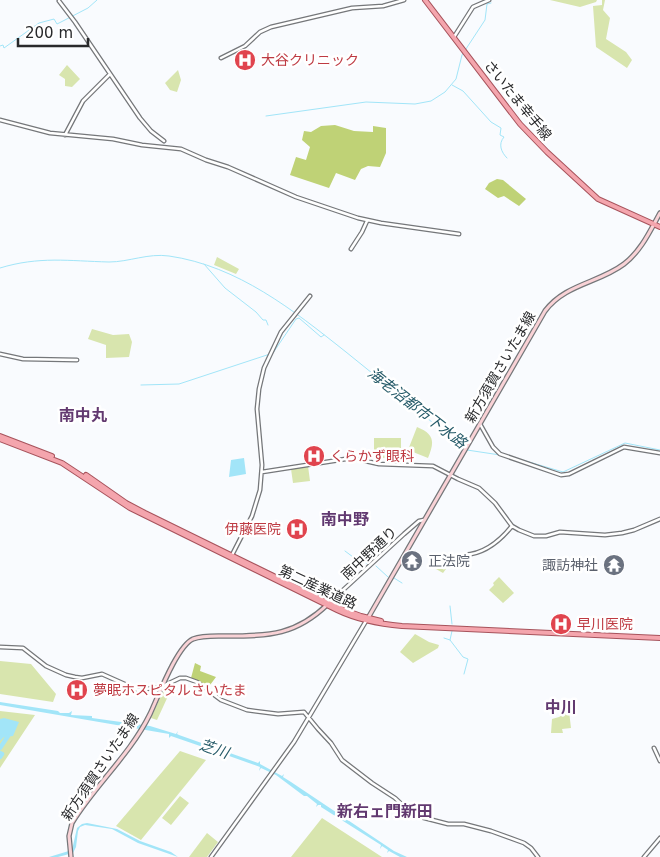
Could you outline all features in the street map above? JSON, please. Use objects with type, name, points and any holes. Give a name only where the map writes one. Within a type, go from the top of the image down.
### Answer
[{"type":"main road","name":"さいたま幸手線","points":[[425,0],[526,131],[583,186],[605,203],[660,227]]},
{"type":"main road","name":"新方須賀さいたま線","points":[[367,620],[547,308],[566,292],[615,270],[625,263],[638,250],[660,213]]},
{"type":"main road","name":"第二産業道路","points":[[0,438],[65,461],[131,506],[328,604],[367,620],[410,627],[660,636]]},
{"type":"main road","name":"新方須賀さいたま線","points":[[70,854],[70,831],[75,818],[139,734],[181,649],[193,639],[209,636],[261,636],[278,633],[306,621],[328,604]]},
{"type":"street","points":[[221,58],[245,46],[260,32],[271,27],[352,8],[383,6],[404,0]]},
{"type":"street","points":[[454,37],[474,7],[489,0]]},
{"type":"street","points":[[59,1],[145,125],[164,141]]},
{"type":"street","points":[[65,135],[83,101],[110,74]]},
{"type":"street","points":[[0,120],[46,132],[113,139],[142,145],[185,150],[296,197],[367,221],[459,234]]},
{"type":"street","points":[[351,249],[367,221]]},
{"type":"street","points":[[231,556],[254,512],[260,490],[262,454],[257,420],[257,398],[268,357],[278,337],[310,296]]},
{"type":"street","points":[[0,354],[24,359],[77,360]]},
{"type":"street","points":[[480,424],[493,448],[500,454],[561,475],[569,474],[624,447],[660,453]]},
{"type":"street","points":[[262,472],[352,458],[379,464],[429,465],[477,486],[495,503],[512,526],[534,536],[546,536],[560,532],[608,535],[634,530],[660,519]]},
{"type":"street","name":"南中野通り","points":[[328,604],[419,520],[424,520]]},
{"type":"street","points":[[464,555],[470,555],[491,547],[502,539],[512,526]]},
{"type":"street","points":[[211,857],[277,766],[309,717],[367,620]]},
{"type":"street","points":[[0,647],[23,648],[42,664],[66,675],[82,678],[102,674],[138,690],[164,686],[180,678],[186,678],[196,682],[221,700],[240,708],[270,714],[304,712],[331,743],[342,760],[391,795],[414,815],[448,824],[464,824],[491,831],[524,843],[538,857]]},
{"type":"street","points":[[654,748],[660,761]]},
{"type":"street","points":[[644,857],[660,838]]},
{"type":"green space","points":[[550,0],[597,0],[580,7]]},
{"type":"green space","points":[[602,0],[605,0],[603,10],[610,18],[606,39],[626,52],[632,60],[627,68],[596,47],[593,6],[602,5]]},
{"type":"green space","points":[[67,65],[80,79],[72,87],[65,86],[65,79],[59,75]]},
{"type":"green space","points":[[178,70],[181,80],[177,92],[170,90],[165,83]]},
{"type":"green space","points":[[335,125],[354,131],[373,132],[373,126],[386,128],[386,153],[380,167],[368,166],[361,169],[355,180],[336,173],[329,188],[290,175],[296,157],[306,160],[310,147],[302,140],[304,131],[311,132],[321,126]]},
{"type":"green space","points":[[497,179],[503,180],[526,199],[519,206],[504,196],[498,198],[485,189],[489,183]]},
{"type":"green space","points":[[217,257],[239,269],[236,274],[214,265]]},
{"type":"green space","points":[[92,329],[113,335],[129,334],[132,342],[129,357],[106,358],[106,345],[88,339]]},
{"type":"green space","points":[[417,427],[427,432],[432,439],[432,447],[428,458],[408,450]]},
{"type":"green space","points":[[374,438],[401,438],[401,458],[374,458]]},
{"type":"green space","points":[[308,466],[310,481],[293,483],[291,469]]},
{"type":"green space","points":[[436,555],[447,562],[443,567],[446,569],[443,573],[429,565]]},
{"type":"green space","points":[[499,577],[514,593],[503,603],[489,590]]},
{"type":"green space","points":[[415,634],[439,645],[438,648],[413,663],[400,652]]},
{"type":"green space","points":[[0,661],[31,664],[56,694],[53,702],[0,694]]},
{"type":"green space","points":[[195,663],[201,666],[200,671],[216,677],[207,689],[191,678]]},
{"type":"green space","points":[[163,691],[169,694],[157,720],[151,718]]},
{"type":"green space","points":[[0,711],[35,715],[0,768]]},
{"type":"green space","points":[[569,711],[571,728],[562,729],[563,733],[551,733],[552,719]]},
{"type":"green space","points":[[180,751],[206,760],[141,840],[116,826]]},
{"type":"green space","points":[[180,796],[189,803],[171,825],[162,818]]},
{"type":"green space","points":[[322,818],[382,857],[291,857]]},
{"type":"green space","points":[[207,833],[218,842],[207,857],[189,857]]},
{"type":"water","points":[[244,458],[246,474],[229,477],[231,460]]},
{"type":"water","name":"芝川","points":[[0,702],[58,711],[60,713],[72,711],[71,715],[92,716],[92,718],[150,726],[176,734],[178,731],[177,734],[179,735],[258,763],[260,761],[260,764],[282,776],[284,774],[283,777],[394,851],[407,857],[400,857],[389,851],[387,853],[388,850],[382,846],[380,849],[381,845],[321,807],[321,805],[316,807],[317,804],[307,796],[304,796],[276,775],[261,768],[259,771],[260,767],[204,747],[202,750],[203,747],[171,736],[169,738],[169,734],[0,705]]},
{"type":"water","points":[[4,718],[19,722],[13,736],[4,737],[0,741],[0,719]]},
{"type":"water","points":[[87,823],[117,829],[140,841],[171,852],[178,857],[138,843],[112,829],[85,825],[80,827],[78,831],[76,847],[73,853],[49,857],[72,850],[77,828]]},
{"type":"waterway","points":[[0,46],[3,45],[4,48],[39,23],[54,19],[57,24],[88,8],[97,0]]},
{"type":"waterway","points":[[266,116],[366,102],[415,104],[431,101],[445,92],[456,79],[462,55],[485,20],[487,4],[491,3]]},
{"type":"waterway","points":[[452,85],[463,91],[491,122],[501,128],[500,135],[504,137],[501,142],[501,148],[507,158]]},
{"type":"waterway","points":[[0,268],[28,262],[67,260],[109,262],[161,255],[194,261],[218,269],[264,292],[306,321],[464,448]]},
{"type":"waterway","points":[[204,264],[225,288],[256,312],[263,320],[266,320],[268,325]]},
{"type":"waterway","points":[[141,385],[179,384],[273,353],[296,319],[299,318],[321,337],[324,335]]},
{"type":"waterway","name":"海老沼都市下水路","points":[[512,457],[563,472],[625,443],[660,450]]},
{"type":"waterway","name":"海老沼都市下水路","points":[[467,450],[500,455]]},
{"type":"waterway","points":[[345,551],[368,564]]},
{"type":"waterway","points":[[376,566],[388,577]]},
{"type":"waterway","points":[[394,578],[402,583]]},
{"type":"waterway","points":[[450,606],[452,624]]},
{"type":"waterway","points":[[452,631],[450,640],[463,657],[468,659],[464,674]]},
{"type":"waterway","points":[[444,638],[450,640]]},
{"type":"waterway","points":[[0,748],[8,736]]},
{"type":"waterway","points":[[0,753],[2,754],[0,757]]},
{"type":"place","name":"大谷クリニック","points":[[245,60]]},
{"type":"place","name":"くらかず眼科","points":[[314,456]]},
{"type":"place","name":"伊藤医院","points":[[297,529]]},
{"type":"place","name":"正法院","points":[[412,561]]},
{"type":"place","name":"諏訪神社","points":[[614,565]]},
{"type":"place","name":"早川医院","points":[[561,624]]},
{"type":"place","name":"夢眠ホスピタルさいたま","points":[[77,690]]},
{"type":"district","name":"南中丸","points":[[83,415]]},
{"type":"district","name":"南中野","points":[[345,519]]},
{"type":"district","name":"中川","points":[[561,707]]},
{"type":"district","name":"新右ェ門新田","points":[[385,811]]}]
